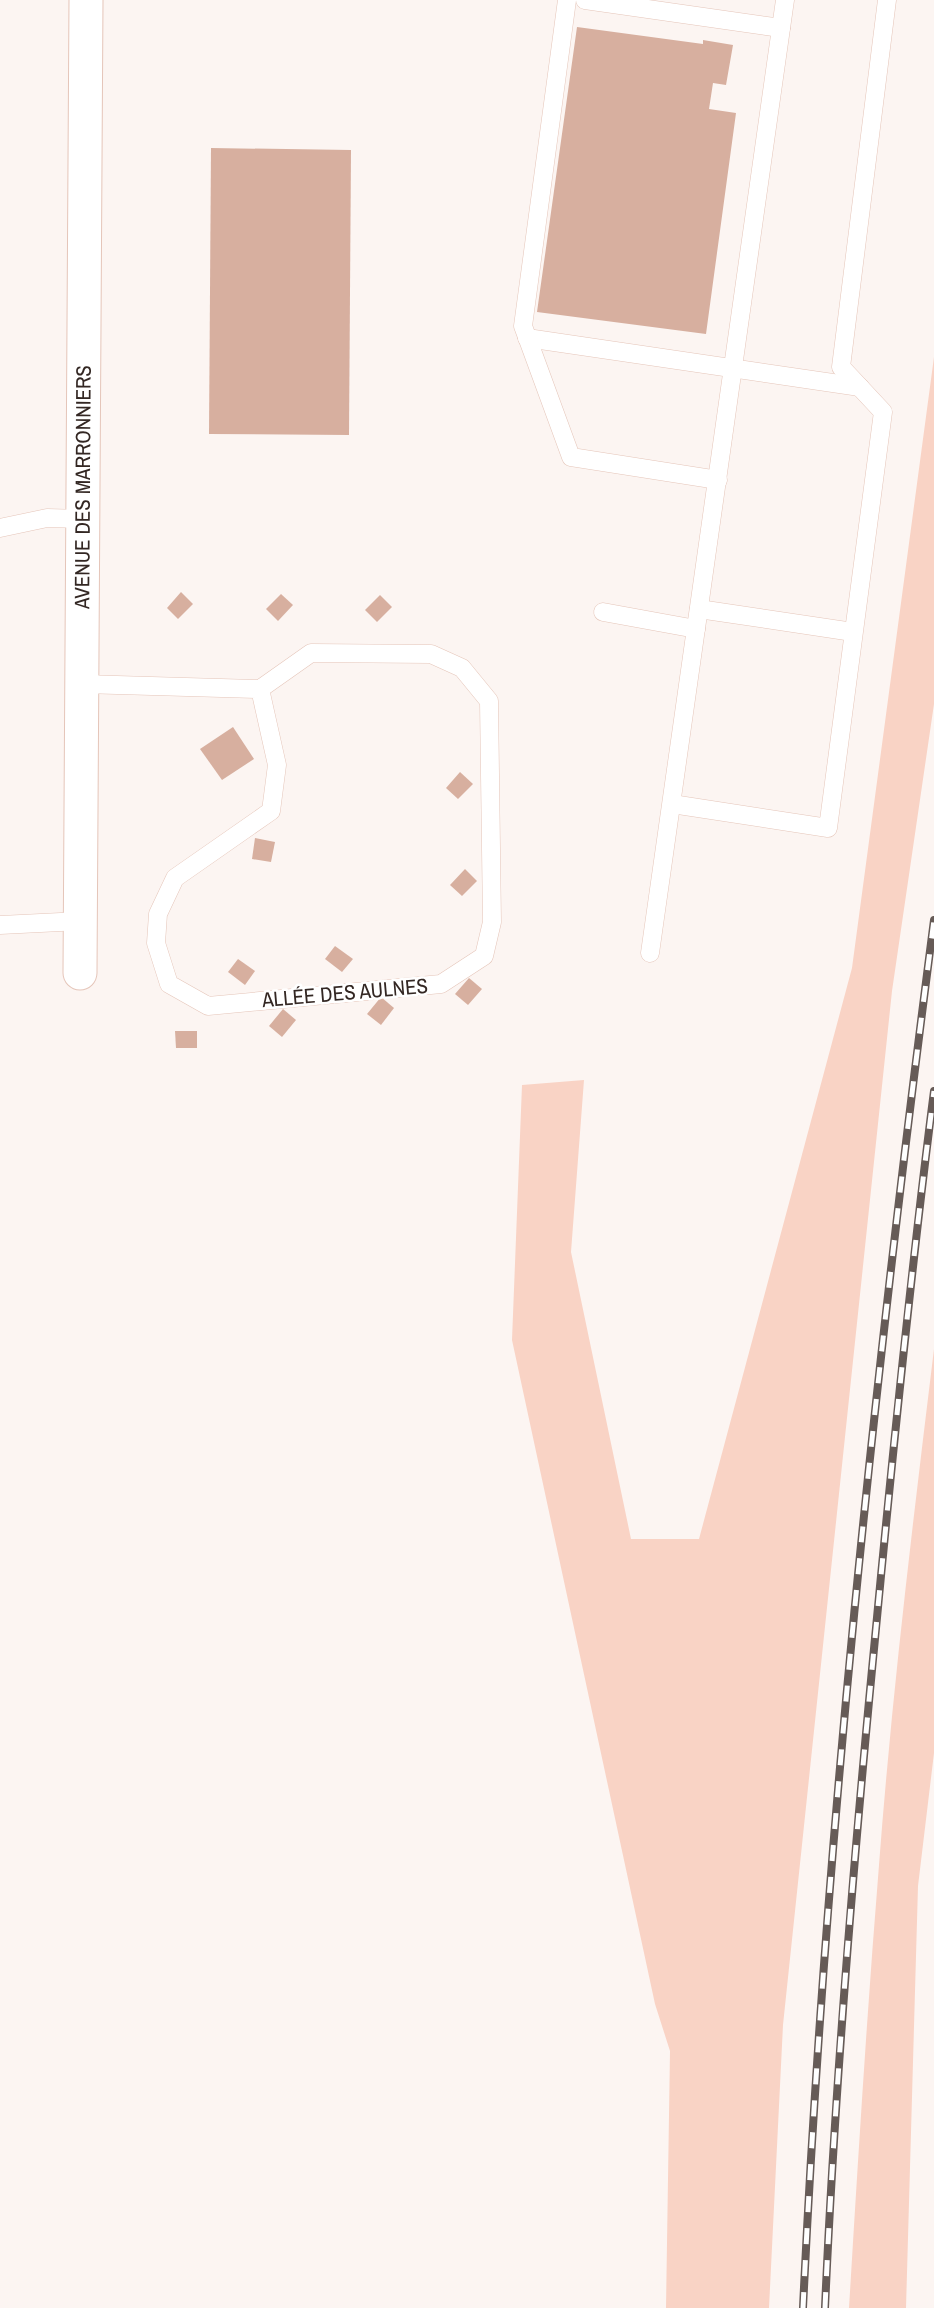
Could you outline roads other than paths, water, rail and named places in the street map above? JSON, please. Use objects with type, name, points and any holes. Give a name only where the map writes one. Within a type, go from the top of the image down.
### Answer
[{"type":"street","name":"AVENUE DES MARRONNIERS","points":[[80,973],[86,0]]},
{"type":"lane","points":[[566,0],[523,326],[571,457],[718,480]]},
{"type":"lane","points":[[584,0],[781,28]]},
{"type":"lane","points":[[650,953],[785,0]]},
{"type":"lane","points":[[672,804],[828,828],[883,412],[841,367],[887,0]]},
{"type":"lane","points":[[527,338],[860,387]]},
{"type":"lane","points":[[0,528],[47,518],[83,519]]},
{"type":"lane","points":[[699,609],[853,632]]},
{"type":"lane","points":[[603,612],[696,628]]},
{"type":"lane","name":"ALLÉE DES AULNES","points":[[311,653],[431,654],[462,668],[489,701],[492,922],[484,956],[441,984],[208,1006],[169,984],[156,943],[158,914],[175,878],[271,811],[277,765],[260,689],[311,653]]},
{"type":"lane","points":[[82,684],[260,689]]},
{"type":"lane","points":[[0,925],[81,921]]},
{"type":"railway","points":[[803,2308],[824,1960],[854,1613],[891,1266],[934,920]]},
{"type":"railway","points":[[825,2308],[840,2053],[860,1798],[903,1359],[934,1091]]}]
